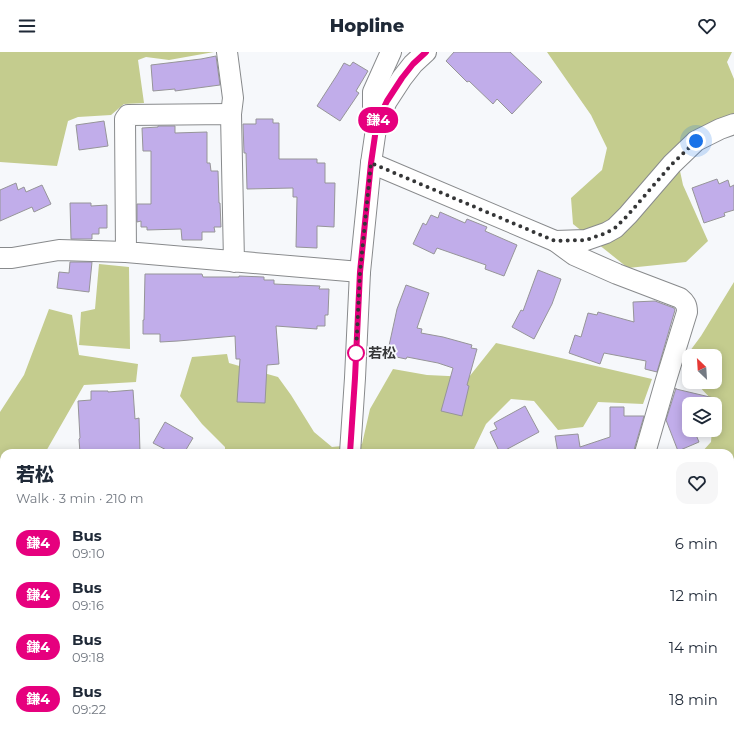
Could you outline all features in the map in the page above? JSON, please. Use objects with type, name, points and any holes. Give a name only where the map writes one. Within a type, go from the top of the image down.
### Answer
[{"type":"street","points":[[227,52],[233,98],[231,114],[234,262]]},
{"type":"street","points":[[377,122],[373,106],[373,92],[391,52]]},
{"type":"street","points":[[350,449],[360,272],[371,163],[377,122],[387,101],[402,78],[413,64],[426,52]]},
{"type":"street","points":[[126,252],[125,119],[128,116],[231,114]]},
{"type":"street","points":[[555,241],[586,240],[615,228],[672,164],[696,141],[734,124]]},
{"type":"street","points":[[371,163],[555,241],[574,255],[617,274],[680,298],[684,301],[687,306],[687,312],[646,449]]},
{"type":"street","points":[[0,258],[12,258],[59,250],[126,252],[360,272]]},
{"type":"green space","points":[[0,52],[214,52],[169,60],[146,57],[138,60],[144,103],[124,104],[111,115],[78,117],[68,121],[57,166],[0,162]]},
{"type":"green space","points":[[547,52],[732,52],[727,62],[734,79],[734,113],[683,146],[680,171],[683,185],[708,241],[686,262],[628,268],[573,224],[571,198],[602,170],[607,148],[591,115]]},
{"type":"green space","points":[[99,264],[129,267],[130,349],[79,345],[81,312],[95,309]]},
{"type":"green space","points":[[734,282],[734,449],[705,449],[711,442],[711,437],[722,437],[722,397],[709,397],[702,389],[722,389],[722,349],[691,349]]},
{"type":"green space","points":[[49,309],[72,315],[79,355],[138,364],[136,382],[84,385],[47,449],[0,449],[0,412],[24,375]]},
{"type":"green space","points":[[496,343],[652,379],[643,404],[598,402],[583,427],[558,430],[534,401],[511,399],[486,424],[474,449],[225,449],[225,447],[202,424],[180,396],[192,357],[227,354],[229,363],[278,377],[314,432],[332,447],[362,444],[370,409],[393,369],[427,375],[469,377]]},
{"type":"building","points":[[454,52],[510,52],[542,82],[512,114],[497,99],[493,104],[469,81],[467,82],[446,61]]},
{"type":"building","points":[[216,56],[220,85],[175,91],[175,89],[153,91],[151,65]]},
{"type":"building","points":[[353,62],[368,71],[356,91],[359,93],[340,121],[317,106],[344,63],[350,66]]},
{"type":"building","points":[[256,119],[273,119],[273,123],[279,123],[279,159],[317,159],[317,163],[325,163],[325,183],[335,183],[334,227],[317,226],[317,248],[296,247],[297,197],[293,197],[293,188],[247,189],[246,153],[244,153],[243,124],[256,124]]},
{"type":"building","points":[[104,121],[108,146],[79,150],[76,125]]},
{"type":"building","points":[[175,126],[175,133],[207,132],[207,163],[210,163],[211,171],[218,171],[221,227],[214,227],[215,232],[202,232],[202,240],[182,240],[181,229],[147,230],[147,227],[141,227],[141,221],[137,222],[137,204],[151,204],[151,151],[143,151],[142,128]]},
{"type":"building","points":[[717,179],[719,184],[728,180],[730,187],[734,185],[734,210],[724,213],[725,216],[704,223],[692,188]]},
{"type":"building","points":[[16,183],[18,190],[24,187],[26,192],[42,185],[51,204],[34,212],[32,207],[0,221],[0,190]]},
{"type":"building","points":[[70,203],[91,203],[91,206],[107,205],[107,228],[99,228],[99,234],[92,234],[92,239],[71,239]]},
{"type":"building","points":[[440,212],[465,223],[467,219],[487,227],[485,231],[517,245],[504,276],[485,269],[486,265],[437,248],[434,254],[413,244],[423,223],[426,225],[431,215],[438,218]]},
{"type":"building","points":[[70,262],[92,262],[89,292],[57,288],[59,272],[69,273]]},
{"type":"building","points":[[538,270],[561,279],[552,304],[534,339],[512,327],[521,310],[523,311]]},
{"type":"building","points":[[145,274],[202,274],[203,277],[264,277],[264,280],[274,280],[274,284],[320,286],[319,289],[329,289],[328,315],[325,315],[325,326],[317,326],[317,329],[276,326],[279,364],[267,365],[265,403],[237,402],[240,359],[236,359],[235,336],[160,342],[160,334],[143,334]]},
{"type":"building","points":[[406,285],[429,293],[417,328],[422,329],[421,333],[472,345],[471,348],[477,349],[467,385],[469,386],[462,416],[441,411],[453,368],[438,363],[387,355],[397,309]]},
{"type":"building","points":[[655,301],[674,308],[675,310],[657,372],[645,369],[646,361],[604,353],[600,364],[569,353],[575,335],[581,337],[588,313],[597,315],[598,312],[634,322],[633,302]]},
{"type":"building","points":[[676,388],[710,397],[682,397],[682,437],[697,437],[699,442],[683,449],[677,449],[666,420]]},
{"type":"building","points":[[133,390],[135,419],[139,418],[140,449],[80,449],[78,401],[91,400],[91,391],[108,392]]},
{"type":"building","points":[[525,406],[539,432],[507,449],[498,449],[490,432],[497,429],[494,423]]},
{"type":"building","points":[[610,407],[624,407],[624,416],[644,416],[634,449],[557,449],[555,436],[578,434],[580,447],[610,437]]},
{"type":"building","points":[[165,422],[193,438],[186,449],[164,449],[153,443]]},
{"type":"bus line","name":"鎌4","points":[[350,449],[360,272],[371,163],[377,122],[387,101],[402,78],[413,64],[426,52]]},
{"type":"place","name":"若松","points":[[356,353]]},
{"type":"route","points":[[356,353],[360,272],[371,163],[555,241],[586,240],[615,228],[672,164],[696,141]]}]
